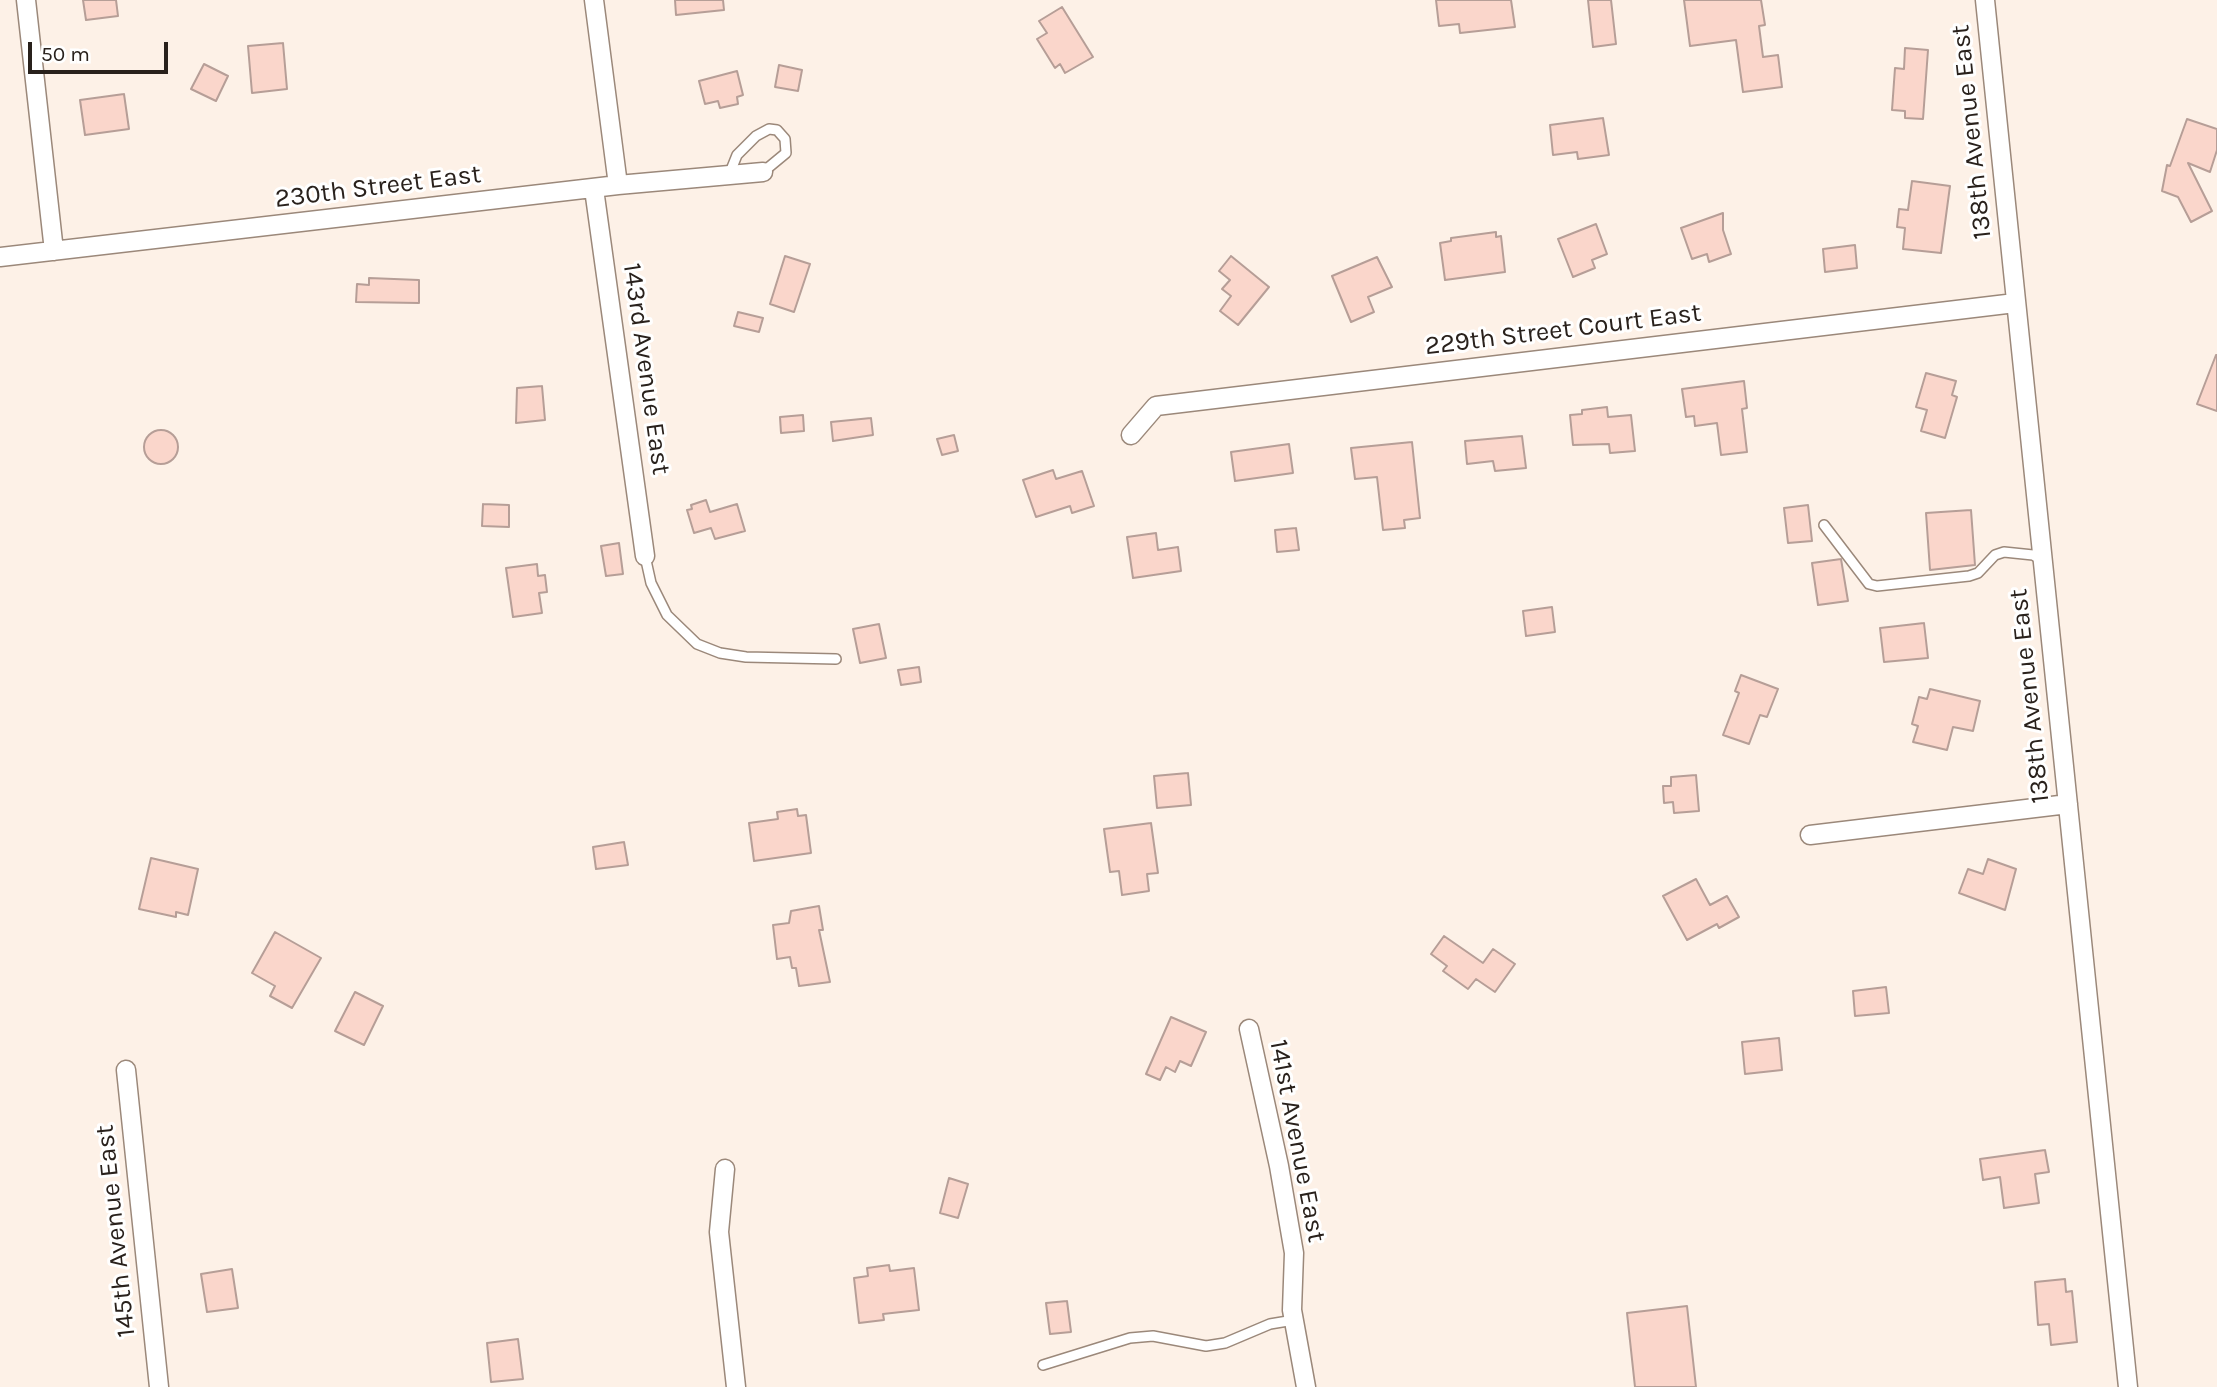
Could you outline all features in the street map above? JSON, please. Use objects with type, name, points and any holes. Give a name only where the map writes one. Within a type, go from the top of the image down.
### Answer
[{"type":"street","points":[[26,0],[54,251]]},
{"type":"street","points":[[594,0],[618,186]]},
{"type":"street","name":"138th Avenue East","points":[[1985,0],[2129,1387]]},
{"type":"street","name":"230th Street East","points":[[0,257],[762,172]]},
{"type":"street","name":"143rd Avenue East","points":[[594,189],[645,556]]},
{"type":"street","name":"229th Street Court East","points":[[1131,435],[1156,406],[2015,303]]},
{"type":"street","points":[[1810,835],[2068,804]]},
{"type":"street","name":"141st Avenue East","points":[[1249,1029],[1279,1166],[1294,1253],[1294,1320],[1306,1387]]},
{"type":"street","name":"145th Avenue East","points":[[126,1070],[159,1387]]},
{"type":"street","points":[[725,1169],[719,1232],[736,1387]]},
{"type":"lane","points":[[729,175],[737,155],[756,136],[769,129],[778,130],[785,139],[786,153],[762,172]]},
{"type":"lane","points":[[1824,525],[1857,570],[1873,585],[1969,576],[1978,573],[1994,555],[2004,552],[2033,555],[2042,560]]},
{"type":"lane","points":[[645,556],[651,583],[667,615],[697,644],[720,653],[746,657],[836,659]]},
{"type":"lane","points":[[1043,1365],[1130,1338],[1153,1336],[1206,1346],[1225,1343],[1270,1324],[1294,1320]]},
{"type":"building","points":[[83,0],[116,0],[118,16],[86,20]]},
{"type":"building","points":[[675,0],[723,0],[724,10],[676,15]]},
{"type":"building","points":[[1436,0],[1511,0],[1515,27],[1460,33],[1459,24],[1439,26]]},
{"type":"building","points":[[1588,0],[1611,0],[1616,44],[1593,47]]},
{"type":"building","points":[[1684,0],[1761,0],[1765,25],[1759,26],[1763,57],[1778,55],[1782,87],[1743,92],[1736,40],[1690,46]]},
{"type":"building","points":[[1062,7],[1093,57],[1065,73],[1060,64],[1055,68],[1037,39],[1047,33],[1039,21]]},
{"type":"building","points":[[283,43],[287,89],[252,93],[248,46]]},
{"type":"building","points":[[1905,48],[1928,50],[1923,119],[1905,118],[1905,111],[1892,110],[1895,68],[1904,69]]},
{"type":"building","points":[[204,64],[228,76],[216,101],[191,89]]},
{"type":"building","points":[[779,65],[802,70],[798,91],[775,87]]},
{"type":"building","points":[[737,71],[743,95],[737,97],[738,104],[720,108],[718,101],[705,104],[699,81]]},
{"type":"building","points":[[124,94],[129,129],[85,135],[80,100]]},
{"type":"building","points":[[1603,118],[1609,155],[1578,159],[1577,152],[1553,155],[1550,125]]},
{"type":"building","points":[[2187,119],[2217,129],[2217,150],[2210,172],[2188,163],[2212,211],[2191,222],[2178,197],[2162,191],[2167,165],[2170,166]]},
{"type":"building","points":[[1912,181],[1950,186],[1941,253],[1903,249],[1905,228],[1897,227],[1899,209],[1908,210]]},
{"type":"building","points":[[1723,213],[1723,230],[1731,254],[1709,262],[1707,254],[1692,259],[1681,228]]},
{"type":"building","points":[[1596,224],[1607,254],[1592,260],[1595,268],[1573,277],[1558,239]]},
{"type":"building","points":[[1496,232],[1496,237],[1501,236],[1505,272],[1445,280],[1440,243],[1451,241],[1451,238]]},
{"type":"building","points":[[1855,245],[1857,268],[1825,272],[1823,249]]},
{"type":"building","points":[[785,256],[810,264],[794,312],[770,304]]},
{"type":"building","points":[[1231,256],[1269,287],[1238,325],[1220,311],[1231,296],[1222,289],[1230,280],[1219,271]]},
{"type":"building","points":[[1377,257],[1392,287],[1368,297],[1374,312],[1351,322],[1332,276]]},
{"type":"building","points":[[369,278],[419,280],[419,303],[356,302],[357,284],[369,285]]},
{"type":"building","points":[[738,312],[763,318],[759,332],[734,326]]},
{"type":"building","points":[[2217,355],[2217,411],[2197,404]]},
{"type":"building","points":[[1926,373],[1956,381],[1952,395],[1957,397],[1945,438],[1921,431],[1927,410],[1916,407]]},
{"type":"building","points":[[1744,381],[1747,408],[1742,409],[1747,452],[1721,455],[1717,423],[1695,426],[1694,416],[1686,417],[1682,389]]},
{"type":"building","points":[[542,386],[545,420],[516,423],[517,388]]},
{"type":"building","points":[[1607,407],[1608,417],[1631,415],[1635,451],[1610,453],[1609,444],[1573,445],[1570,415],[1582,414],[1582,410]]},
{"type":"building","points":[[803,415],[804,431],[781,433],[780,417]]},
{"type":"building","points":[[871,418],[873,435],[833,441],[831,422]]},
{"type":"building","points":[[161,430],[173,435],[178,447],[173,459],[161,464],[149,459],[144,447],[149,435]]},
{"type":"building","points":[[954,435],[958,451],[942,455],[937,439]]},
{"type":"building","points":[[1522,436],[1526,468],[1495,471],[1493,461],[1467,464],[1465,441]]},
{"type":"building","points":[[1412,442],[1420,518],[1404,520],[1405,528],[1383,530],[1377,477],[1355,479],[1351,448]]},
{"type":"building","points":[[1289,444],[1293,473],[1235,481],[1231,452]]},
{"type":"building","points":[[1053,470],[1056,479],[1082,471],[1094,506],[1072,513],[1070,506],[1036,517],[1023,480]]},
{"type":"building","points":[[706,500],[710,512],[737,504],[745,531],[715,539],[711,528],[694,533],[687,510],[692,509],[691,505]]},
{"type":"building","points":[[483,504],[509,505],[509,527],[482,526]]},
{"type":"building","points":[[1808,505],[1812,541],[1788,543],[1784,508]]},
{"type":"building","points":[[1971,510],[1975,565],[1930,570],[1926,513]]},
{"type":"building","points":[[1296,528],[1299,550],[1277,552],[1275,530]]},
{"type":"building","points":[[1156,533],[1158,550],[1178,547],[1181,571],[1133,578],[1127,537]]},
{"type":"building","points":[[619,543],[623,574],[606,576],[601,546]]},
{"type":"building","points":[[1841,559],[1848,601],[1818,605],[1812,563]]},
{"type":"building","points":[[537,564],[538,576],[545,575],[547,592],[539,593],[542,613],[513,617],[506,568]]},
{"type":"building","points":[[1552,607],[1555,632],[1526,636],[1523,611]]},
{"type":"building","points":[[1924,623],[1928,658],[1884,662],[1880,628]]},
{"type":"building","points":[[879,624],[886,658],[860,663],[853,629]]},
{"type":"building","points":[[919,667],[921,682],[901,685],[898,670]]},
{"type":"building","points":[[1741,675],[1778,689],[1767,717],[1760,715],[1749,744],[1723,735],[1739,693],[1735,691]]},
{"type":"building","points":[[1930,689],[1980,701],[1973,731],[1953,727],[1947,750],[1913,742],[1918,726],[1912,724],[1919,697],[1927,699]]},
{"type":"building","points":[[1188,773],[1191,805],[1157,808],[1154,776]]},
{"type":"building","points":[[1696,775],[1699,811],[1674,813],[1673,802],[1664,803],[1663,786],[1671,786],[1671,777]]},
{"type":"building","points":[[797,809],[798,816],[806,815],[811,853],[754,861],[749,823],[778,819],[777,812]]},
{"type":"building","points":[[1151,823],[1158,873],[1147,874],[1149,891],[1122,895],[1119,871],[1110,872],[1104,829]]},
{"type":"building","points":[[624,842],[628,865],[596,869],[593,847]]},
{"type":"building","points":[[151,858],[198,869],[188,915],[176,912],[176,917],[139,909]]},
{"type":"building","points":[[1988,859],[2016,869],[2005,910],[1959,893],[1968,869],[1983,874]]},
{"type":"building","points":[[1696,879],[1710,905],[1727,896],[1739,917],[1719,928],[1717,924],[1687,940],[1663,896]]},
{"type":"building","points":[[819,906],[823,930],[819,930],[830,982],[799,986],[796,968],[792,968],[790,957],[777,959],[773,925],[789,923],[791,911]]},
{"type":"building","points":[[275,932],[321,958],[292,1008],[270,996],[275,986],[252,973]]},
{"type":"building","points":[[1444,936],[1483,963],[1493,949],[1515,964],[1495,992],[1476,979],[1468,989],[1443,971],[1447,966],[1431,954]]},
{"type":"building","points":[[1886,987],[1889,1013],[1855,1016],[1853,991]]},
{"type":"building","points":[[355,992],[383,1006],[364,1045],[335,1031]]},
{"type":"building","points":[[1171,1017],[1206,1032],[1191,1066],[1180,1061],[1175,1072],[1166,1067],[1160,1080],[1146,1074]]},
{"type":"building","points":[[1779,1038],[1782,1070],[1745,1074],[1742,1042]]},
{"type":"building","points":[[2045,1150],[2049,1172],[2035,1174],[2039,1203],[2004,1208],[2000,1177],[1983,1180],[1980,1159]]},
{"type":"building","points":[[949,1178],[968,1184],[958,1218],[940,1213]]},
{"type":"building","points":[[889,1265],[890,1271],[914,1268],[919,1310],[883,1314],[884,1320],[859,1323],[854,1278],[868,1276],[867,1268]]},
{"type":"building","points":[[232,1269],[238,1308],[207,1312],[201,1274]]},
{"type":"building","points":[[2065,1279],[2066,1292],[2072,1291],[2077,1342],[2051,1345],[2049,1324],[2038,1325],[2035,1282]]},
{"type":"building","points":[[1067,1301],[1071,1332],[1050,1334],[1046,1303]]},
{"type":"building","points":[[1687,1306],[1696,1387],[1635,1387],[1627,1313]]},
{"type":"building","points":[[518,1339],[523,1379],[491,1382],[487,1343]]}]
